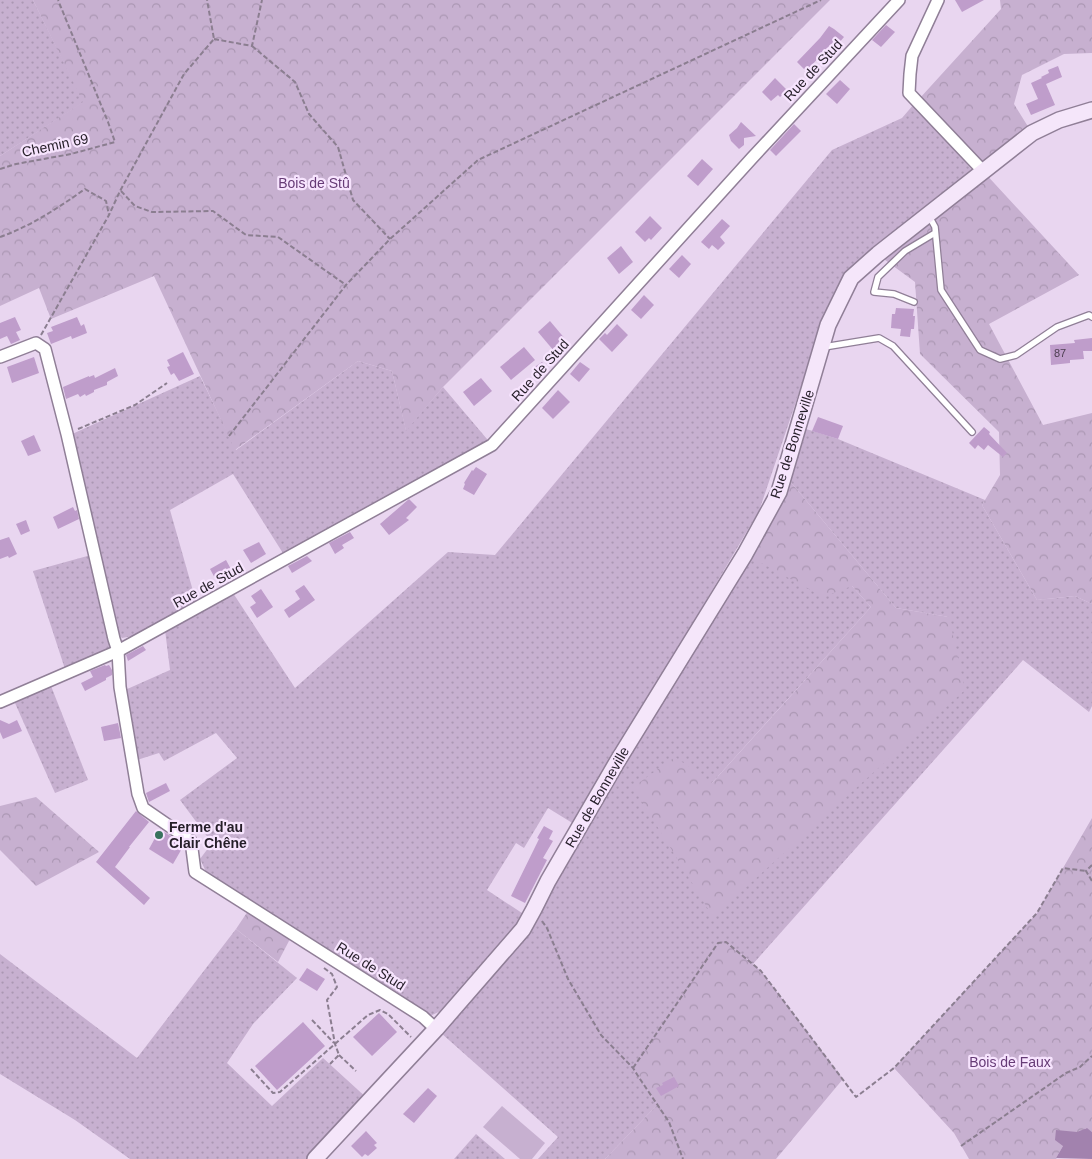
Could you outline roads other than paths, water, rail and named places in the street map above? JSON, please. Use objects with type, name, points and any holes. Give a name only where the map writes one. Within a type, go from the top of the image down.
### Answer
[{"type":"street","name":"Rue de Stud","points":[[0,702],[118,651],[492,445],[752,158],[899,0]]},
{"type":"street","points":[[938,0],[912,56],[909,93],[983,171]]},
{"type":"street","name":"Rue de Bonneville","points":[[315,1159],[436,1029],[523,929],[548,881],[612,770],[745,554],[779,492],[828,326],[851,278],[878,254],[1032,133],[1059,120],[1092,110]]},
{"type":"street","name":"Rue de Stud","points":[[0,357],[36,343],[45,349],[118,651],[120,687],[138,794],[143,808],[191,841],[194,872],[423,1017],[436,1029]]},
{"type":"lane","points":[[928,214],[935,227],[941,290],[980,350],[1000,359],[1016,355],[1057,327],[1089,315],[1092,317]]},
{"type":"lane","points":[[914,302],[894,294],[874,292],[878,277],[905,252],[935,233]]},
{"type":"lane","points":[[821,348],[879,338],[893,346],[972,432]]},
{"type":"place","name":"Ferme d'au Clair Chêne","points":[[159,835]]},
{"type":"park label","name":"Bois de Stû","points":[[314,183]]},
{"type":"park label","name":"Bois de Faux","points":[[1010,1062]]}]
